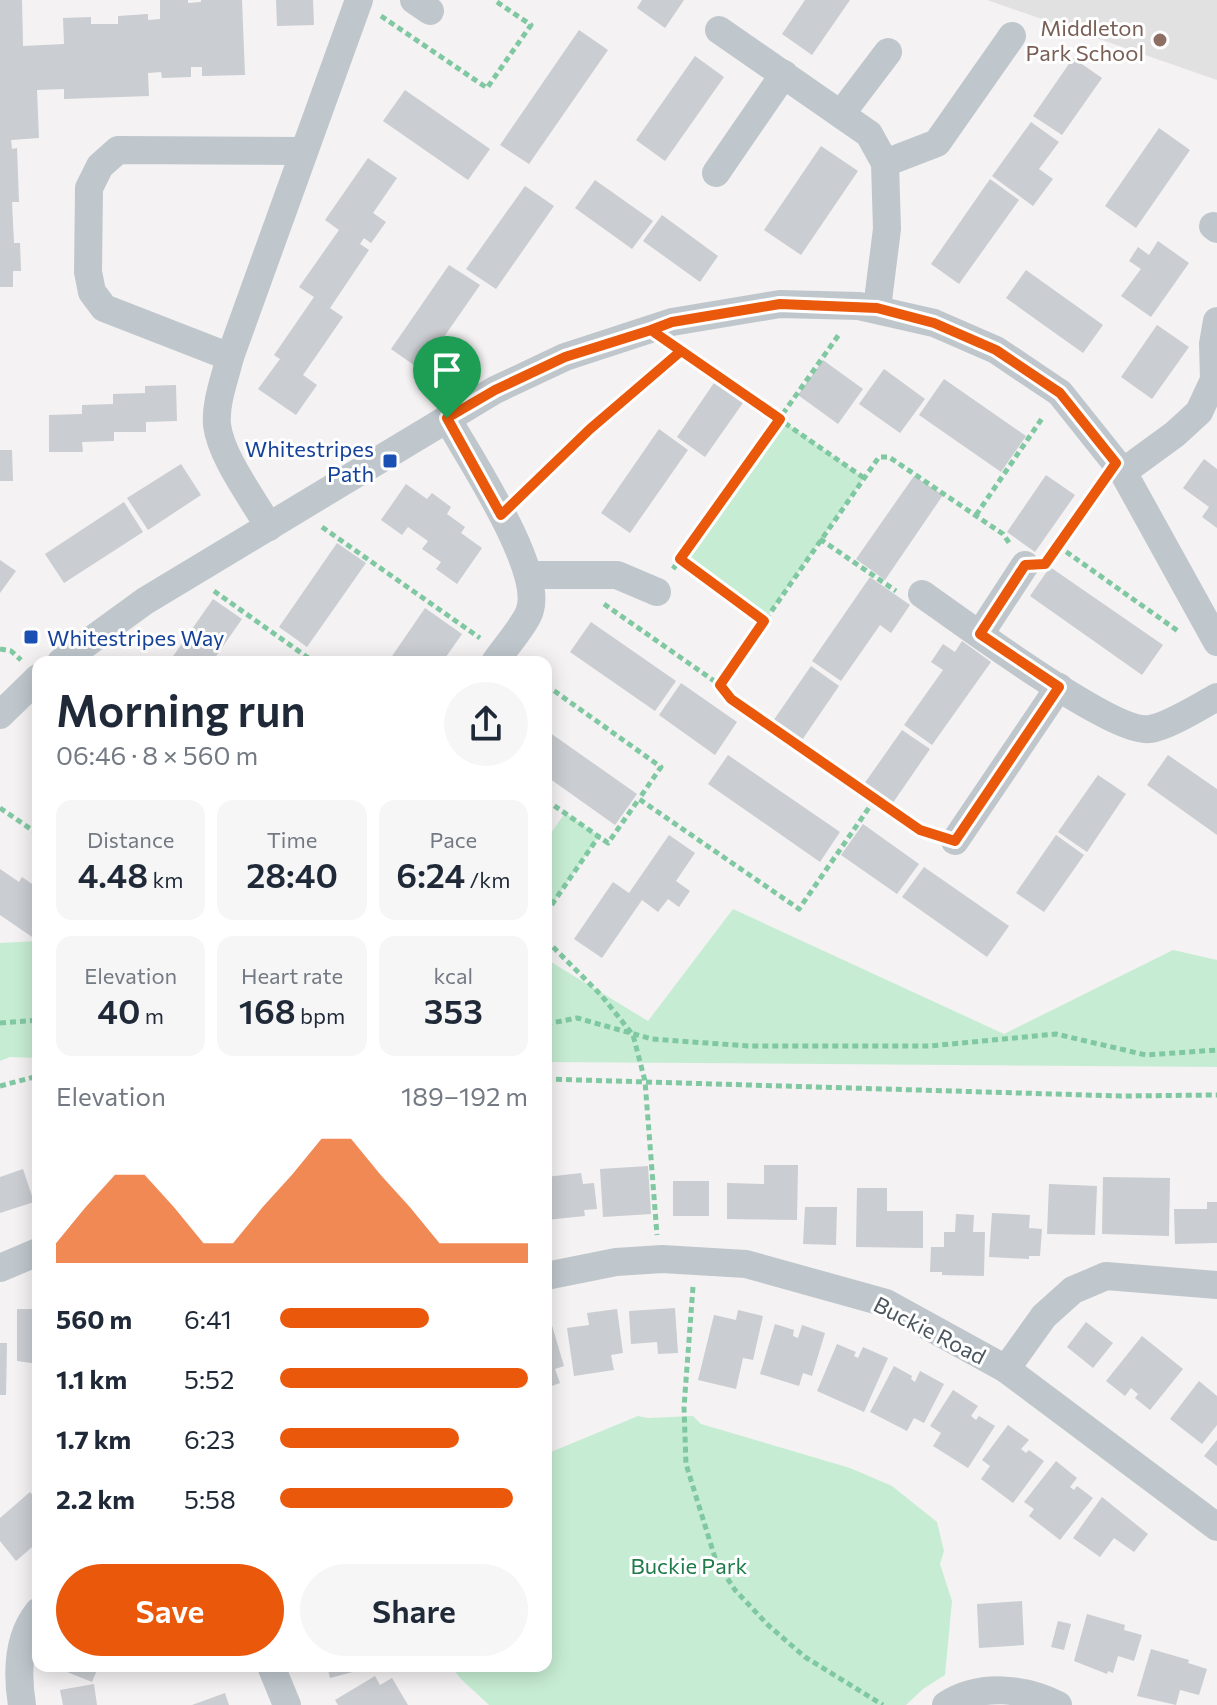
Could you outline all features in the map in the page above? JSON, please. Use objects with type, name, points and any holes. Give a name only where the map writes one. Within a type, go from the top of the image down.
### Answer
[{"type":"street","points":[[269,527],[223,447],[217,424],[219,403],[230,357],[358,0]]},
{"type":"street","points":[[719,30],[869,134],[885,163],[887,229],[868,307]]},
{"type":"street","points":[[885,163],[937,143],[1012,36]]},
{"type":"street","points":[[841,114],[888,52]]},
{"type":"street","points":[[716,173],[784,74]]},
{"type":"street","points":[[230,357],[104,308],[92,292],[88,272],[89,188],[100,166],[118,150],[303,151]]},
{"type":"street","points":[[69,656],[145,601],[298,510],[396,436],[447,418],[495,390],[565,357],[672,322],[780,304],[868,307],[934,323],[996,350],[1060,393],[1119,468],[1215,639]]},
{"type":"street","points":[[1119,468],[1175,434],[1199,412],[1215,382],[1213,344],[1217,321]]},
{"type":"street","points":[[447,418],[516,538],[530,575],[530,610],[499,656]]},
{"type":"street","points":[[980,634],[1025,565]]},
{"type":"street","points":[[530,575],[617,575],[657,592]]},
{"type":"street","points":[[922,594],[1095,711],[1132,728],[1150,729],[1217,697]]},
{"type":"street","points":[[0,715],[32,684]]},
{"type":"street","points":[[955,841],[1059,687]]},
{"type":"street","points":[[0,1268],[32,1255]]},
{"type":"street","name":"Buckie Road","points":[[552,1275],[616,1262],[662,1259],[746,1264],[886,1303],[1006,1369],[1217,1527]]},
{"type":"street","points":[[1006,1369],[1044,1316],[1073,1290],[1106,1276],[1217,1285]]},
{"type":"street","points":[[22,1705],[18,1676],[23,1646],[32,1626]]},
{"type":"street","points":[[273,1672],[287,1705]]},
{"type":"street","points":[[946,1705],[967,1695],[1014,1691],[1037,1694],[1058,1705]]},
{"type":"path","points":[[358,0],[487,88],[531,25],[494,0]]},
{"type":"path","points":[[657,592],[780,419],[868,307]]},
{"type":"path","points":[[651,330],[864,478]]},
{"type":"path","points":[[501,515],[590,429],[681,351]]},
{"type":"path","points":[[976,515],[1060,393]]},
{"type":"path","points":[[720,685],[879,457],[884,455],[1003,534],[1025,565],[1045,564],[1119,468]]},
{"type":"path","points":[[298,510],[474,634]]},
{"type":"path","points":[[820,539],[905,598],[922,594]]},
{"type":"path","points":[[1058,546],[1198,645],[1215,639]]},
{"type":"path","points":[[680,559],[764,621]]},
{"type":"path","points":[[560,573],[720,685],[731,699],[920,830],[955,841]]},
{"type":"path","points":[[190,574],[306,656]]},
{"type":"path","points":[[552,689],[661,767],[608,843],[552,804]]},
{"type":"path","points":[[639,799],[799,909],[875,799]]},
{"type":"path","points":[[0,808],[32,830]]},
{"type":"path","points":[[552,904],[599,836]]},
{"type":"path","points":[[552,946],[601,995],[633,1035],[645,1081],[662,1259]]},
{"type":"path","points":[[552,1023],[577,1018],[652,1039],[734,1045],[930,1046],[1056,1034],[1146,1055],[1217,1050]]},
{"type":"path","points":[[0,1023],[32,1020]]},
{"type":"path","points":[[0,1086],[32,1078]]},
{"type":"path","points":[[552,1079],[1121,1096],[1217,1095]]},
{"type":"path","points":[[696,1260],[684,1407],[686,1464],[716,1561],[735,1590],[759,1616],[805,1657],[883,1705]]},
{"type":"shaded area","name":"Middleton Park School","points":[[987,0],[1217,0],[1217,80]]},
{"type":"green space","points":[[780,419],[864,478],[764,621],[680,559]]},
{"type":"green space","points":[[565,813],[599,836],[552,904],[552,831]]},
{"type":"green space","points":[[733,909],[1004,1034],[1173,950],[1217,960],[1217,1067],[552,1062],[552,963],[648,1021]]},
{"type":"green space","points":[[32,941],[32,1058],[10,1057],[0,1061],[0,943]]},
{"type":"green space","name":"Buckie Park","points":[[638,1416],[693,1416],[701,1424],[850,1468],[892,1486],[937,1522],[944,1551],[940,1564],[952,1601],[945,1675],[906,1705],[489,1705],[456,1672],[552,1672],[552,1452]]},
{"type":"building","points":[[0,0],[22,0],[23,46],[64,44],[63,18],[91,17],[91,24],[118,24],[118,16],[148,14],[148,20],[160,19],[160,0],[188,0],[188,3],[242,0],[245,75],[202,76],[202,67],[191,67],[191,77],[162,78],[161,72],[148,73],[149,96],[64,99],[64,89],[37,90],[39,138],[11,140],[12,149],[17,148],[19,202],[12,202],[14,243],[20,243],[21,271],[13,271],[13,287],[0,287]]},
{"type":"building","points":[[276,0],[313,0],[314,25],[277,26]]},
{"type":"building","points":[[642,0],[684,0],[665,28],[637,8]]},
{"type":"building","points":[[805,0],[850,0],[812,55],[782,34]]},
{"type":"building","points":[[579,30],[608,50],[529,164],[500,145]]},
{"type":"building","points":[[695,56],[724,77],[665,161],[636,140]]},
{"type":"building","points":[[1073,58],[1102,78],[1062,135],[1033,116]]},
{"type":"building","points":[[405,90],[490,149],[468,180],[383,121]]},
{"type":"building","points":[[1031,122],[1059,142],[1039,169],[1053,179],[1033,206],[992,176]]},
{"type":"building","points":[[1159,128],[1190,150],[1136,228],[1105,206]]},
{"type":"building","points":[[821,146],[858,171],[801,255],[764,230]]},
{"type":"building","points":[[368,158],[397,178],[373,213],[386,222],[371,243],[364,238],[360,244],[369,250],[330,308],[343,317],[303,375],[317,385],[296,415],[258,389],[280,359],[274,355],[314,297],[299,287],[339,230],[325,220]]},
{"type":"building","points":[[990,179],[1019,200],[959,284],[931,264]]},
{"type":"building","points":[[595,180],[653,221],[632,249],[575,208]]},
{"type":"building","points":[[525,186],[554,206],[496,289],[466,269]]},
{"type":"building","points":[[662,215],[718,256],[700,282],[643,241]]},
{"type":"building","points":[[1158,241],[1189,263],[1151,317],[1121,296],[1141,269],[1129,261],[1138,247],[1149,255]]},
{"type":"building","points":[[449,265],[480,285],[421,370],[391,349]]},
{"type":"building","points":[[1026,270],[1103,325],[1083,353],[1006,298]]},
{"type":"building","points":[[1157,325],[1189,347],[1152,399],[1121,377]]},
{"type":"building","points":[[823,360],[863,389],[838,424],[798,395]]},
{"type":"building","points":[[884,369],[925,399],[900,433],[859,404]]},
{"type":"building","points":[[944,379],[1026,436],[1001,472],[919,415]]},
{"type":"building","points":[[716,380],[745,400],[705,457],[677,437]]},
{"type":"building","points":[[176,385],[177,421],[146,422],[146,432],[114,432],[114,441],[82,442],[83,452],[49,452],[49,415],[82,414],[82,405],[113,404],[113,394],[145,393],[145,386]]},
{"type":"building","points":[[659,429],[688,450],[630,533],[601,513]]},
{"type":"building","points":[[0,450],[12,450],[13,481],[0,481]]},
{"type":"building","points":[[1204,459],[1217,469],[1217,528],[1202,517],[1209,507],[1183,488]]},
{"type":"building","points":[[181,464],[201,495],[148,530],[127,498]]},
{"type":"building","points":[[1046,475],[1075,495],[1035,552],[1007,532]]},
{"type":"building","points":[[914,476],[943,495],[885,580],[856,559]]},
{"type":"building","points":[[406,484],[427,499],[432,493],[451,507],[447,514],[465,527],[461,533],[482,548],[457,584],[436,569],[441,562],[422,549],[428,541],[408,527],[402,535],[381,520]]},
{"type":"building","points":[[124,502],[143,532],[64,583],[45,554]]},
{"type":"building","points":[[337,543],[366,563],[307,647],[279,627]]},
{"type":"building","points":[[0,560],[16,571],[0,593]]},
{"type":"building","points":[[1050,567],[1163,645],[1142,675],[1030,596]]},
{"type":"building","points":[[870,577],[910,605],[891,633],[880,625],[841,681],[812,661]]},
{"type":"building","points":[[213,599],[242,619],[216,656],[173,656]]},
{"type":"building","points":[[425,608],[462,634],[446,656],[392,656]]},
{"type":"building","points":[[591,622],[676,681],[655,711],[570,652]]},
{"type":"building","points":[[962,641],[991,662],[932,745],[904,725],[943,670],[931,662],[943,644],[955,652]]},
{"type":"building","points":[[811,666],[839,686],[800,743],[771,724]]},
{"type":"building","points":[[681,683],[737,722],[715,755],[659,715]]},
{"type":"building","points":[[902,730],[930,749],[890,807],[862,787]]},
{"type":"building","points":[[552,734],[637,794],[615,825],[552,780]]},
{"type":"building","points":[[728,755],[840,832],[820,862],[708,784]]},
{"type":"building","points":[[1168,755],[1217,789],[1217,835],[1147,785]]},
{"type":"building","points":[[1098,775],[1126,794],[1087,852],[1058,832]]},
{"type":"building","points":[[863,824],[919,864],[897,894],[841,855]]},
{"type":"building","points":[[669,835],[695,853],[676,881],[690,891],[679,907],[668,899],[658,912],[642,900],[602,958],[574,939],[613,882],[629,893]]},
{"type":"building","points":[[1056,835],[1084,855],[1044,912],[1016,893]]},
{"type":"building","points":[[924,867],[1009,926],[987,957],[902,897]]},
{"type":"building","points":[[0,869],[19,882],[22,877],[32,884],[32,937],[0,915]]},
{"type":"building","points":[[764,1165],[798,1165],[797,1220],[727,1219],[727,1183],[764,1184]]},
{"type":"building","points":[[648,1166],[651,1214],[603,1217],[600,1169]]},
{"type":"building","points":[[23,1169],[32,1203],[0,1213],[0,1177]]},
{"type":"building","points":[[581,1173],[583,1184],[594,1183],[597,1209],[584,1210],[585,1216],[552,1219],[552,1176]]},
{"type":"building","points":[[1103,1177],[1170,1178],[1169,1236],[1102,1234]]},
{"type":"building","points":[[673,1181],[709,1181],[709,1216],[673,1216]]},
{"type":"building","points":[[1049,1184],[1097,1186],[1095,1235],[1047,1234]]},
{"type":"building","points":[[857,1188],[887,1188],[887,1211],[923,1211],[923,1248],[856,1247]]},
{"type":"building","points":[[1207,1202],[1217,1202],[1217,1243],[1175,1244],[1174,1209],[1207,1209]]},
{"type":"building","points":[[805,1207],[837,1207],[836,1245],[803,1244]]},
{"type":"building","points":[[992,1213],[1030,1215],[1029,1228],[1042,1229],[1040,1256],[1029,1256],[1029,1259],[989,1257]]},
{"type":"building","points":[[956,1214],[974,1215],[973,1232],[985,1232],[984,1276],[930,1272],[931,1247],[944,1247],[944,1232],[955,1232]]},
{"type":"building","points":[[675,1308],[678,1353],[658,1354],[657,1342],[631,1344],[629,1311]]},
{"type":"building","points":[[17,1309],[32,1309],[32,1363],[17,1361]]},
{"type":"building","points":[[617,1309],[623,1353],[611,1355],[614,1370],[574,1376],[567,1328],[589,1325],[587,1313]]},
{"type":"building","points":[[738,1310],[763,1316],[753,1360],[743,1358],[736,1389],[698,1380],[714,1315],[736,1320]]},
{"type":"building","points":[[1086,1322],[1113,1343],[1093,1368],[1067,1347]]},
{"type":"building","points":[[775,1324],[794,1330],[793,1336],[798,1338],[802,1325],[825,1333],[812,1376],[803,1373],[799,1386],[760,1374]]},
{"type":"building","points":[[552,1325],[564,1366],[555,1369],[560,1383],[552,1386]]},
{"type":"building","points":[[1142,1336],[1183,1369],[1150,1410],[1135,1398],[1138,1394],[1131,1388],[1125,1396],[1106,1381]]},
{"type":"building","points":[[0,1343],[7,1343],[6,1395],[0,1395]]},
{"type":"building","points":[[837,1344],[856,1352],[854,1356],[858,1358],[863,1347],[888,1358],[864,1412],[817,1391]]},
{"type":"building","points":[[894,1366],[912,1376],[915,1382],[920,1371],[944,1384],[924,1423],[914,1418],[907,1431],[870,1412]]},
{"type":"building","points":[[1199,1381],[1217,1396],[1217,1425],[1202,1444],[1170,1419]]},
{"type":"building","points":[[953,1390],[978,1406],[971,1416],[976,1420],[979,1416],[995,1426],[968,1468],[933,1446],[941,1433],[930,1426]]},
{"type":"building","points":[[1008,1425],[1029,1440],[1021,1449],[1026,1453],[1029,1450],[1044,1461],[1013,1503],[981,1479],[990,1466],[982,1460]]},
{"type":"building","points":[[1217,1440],[1217,1466],[1204,1456]]},
{"type":"building","points":[[1056,1461],[1077,1478],[1070,1487],[1074,1490],[1077,1486],[1093,1498],[1060,1540],[1029,1516],[1034,1509],[1024,1502]]},
{"type":"building","points":[[30,1492],[32,1494],[32,1547],[16,1561],[0,1541],[0,1518]]},
{"type":"building","points":[[1102,1497],[1148,1534],[1134,1552],[1114,1538],[1100,1557],[1073,1538]]},
{"type":"building","points":[[1022,1601],[1024,1645],[979,1648],[977,1604]]},
{"type":"building","points":[[1087,1614],[1125,1625],[1124,1630],[1142,1635],[1134,1661],[1118,1656],[1113,1673],[1108,1671],[1107,1674],[1074,1661]]},
{"type":"building","points":[[1058,1621],[1071,1624],[1064,1650],[1051,1647]]},
{"type":"building","points":[[1151,1649],[1189,1660],[1188,1663],[1207,1669],[1199,1695],[1180,1690],[1176,1705],[1137,1696]]},
{"type":"building","points":[[67,1672],[96,1672],[92,1682]]},
{"type":"building","points":[[328,1672],[353,1672],[330,1678]]},
{"type":"building","points":[[375,1676],[380,1685],[392,1678],[408,1705],[338,1705],[335,1700]]},
{"type":"building","points":[[94,1684],[97,1705],[63,1705],[60,1690]]},
{"type":"building","points":[[225,1693],[229,1705],[192,1705]]},
{"type":"place","name":"Middleton Park School","points":[[1160,40]]},
{"type":"place","name":"Whitestripes Path","points":[[390,461]]},
{"type":"place","name":"Whitestripes Way","points":[[31,637]]},
{"type":"route","points":[[447,418],[495,390],[565,357],[651,330],[780,419],[680,559],[764,621],[720,685],[731,699],[920,830],[955,841],[1059,687],[980,634],[1025,565],[1045,564],[1116,463],[1060,393],[996,350],[934,323],[859,306],[780,304],[672,322],[651,330],[681,351],[590,429],[501,515],[447,418]]}]
